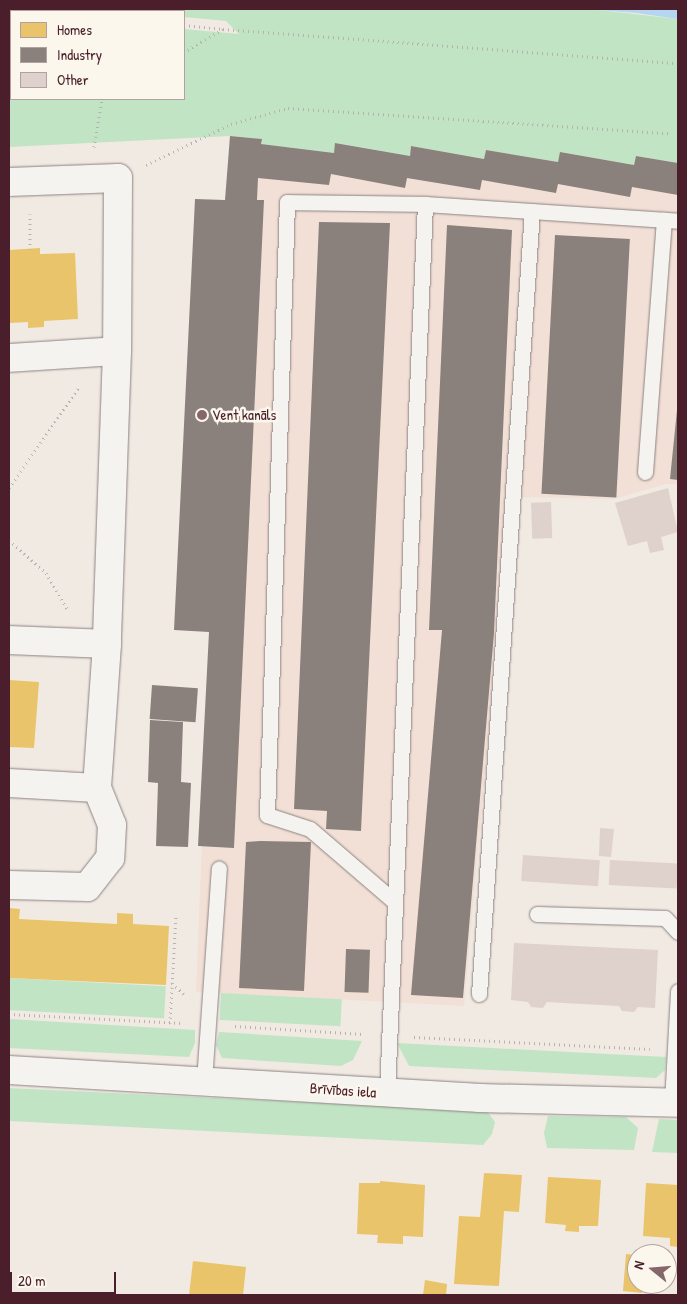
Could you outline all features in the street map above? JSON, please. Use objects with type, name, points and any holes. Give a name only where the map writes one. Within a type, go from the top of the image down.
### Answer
[{"type":"street","points":[[9,182],[118,178],[97,644],[97,788],[112,825],[110,858],[87,887],[9,884]]},
{"type":"street","points":[[9,358],[110,351]]},
{"type":"street","points":[[9,640],[97,644]]},
{"type":"street","points":[[9,783],[97,788]]},
{"type":"street","name":"Brīvības iela","points":[[9,1070],[387,1092],[675,1103]]},
{"type":"lane","points":[[395,902],[310,830],[267,815],[287,202],[425,204],[671,221],[645,472]]},
{"type":"lane","points":[[387,1092],[425,204]]},
{"type":"lane","points":[[479,994],[532,211]]},
{"type":"lane","points":[[204,1081],[219,869]]},
{"type":"lane","points":[[538,914],[665,918],[678,932]]},
{"type":"lane","points":[[675,1103],[678,991]]},
{"type":"path","points":[[12,9],[25,10]]},
{"type":"path","points":[[185,26],[678,63]]},
{"type":"path","points":[[185,51],[223,29]]},
{"type":"path","points":[[89,178],[102,100]]},
{"type":"path","points":[[118,178],[231,124],[288,108],[668,133]]},
{"type":"path","points":[[9,488],[110,351]]},
{"type":"path","points":[[9,540],[46,573],[97,644]]},
{"type":"path","points":[[170,1023],[176,914]]},
{"type":"path","points":[[9,1014],[675,1050]]},
{"type":"shaded area","points":[[230,136],[262,139],[261,144],[335,143],[409,156],[411,146],[484,159],[486,150],[558,162],[560,152],[634,165],[636,156],[678,163],[678,484],[666,484],[614,499],[510,497],[464,1006],[196,992]]},
{"type":"green space","points":[[99,9],[590,9],[678,19],[678,163],[636,156],[634,165],[561,152],[558,162],[486,150],[484,159],[411,146],[410,156],[336,143],[334,153],[261,144],[261,139],[230,136],[9,147],[9,14],[10,100],[185,100],[185,29],[239,34],[226,21],[185,17],[185,10]]},
{"type":"green space","points":[[9,978],[166,986],[164,1018],[9,1010]]},
{"type":"green space","points":[[221,993],[342,999],[340,1026],[220,1020]]},
{"type":"green space","points":[[9,1019],[195,1030],[195,1043],[189,1057],[9,1048]]},
{"type":"green space","points":[[219,1032],[362,1041],[353,1060],[341,1066],[222,1058],[216,1045]]},
{"type":"green space","points":[[397,1043],[666,1057],[665,1070],[656,1078],[409,1066]]},
{"type":"green space","points":[[9,1088],[487,1111],[495,1122],[492,1134],[483,1145],[9,1121]]},
{"type":"green space","points":[[548,1116],[626,1117],[638,1128],[634,1150],[547,1148],[544,1133]]},
{"type":"green space","points":[[659,1119],[678,1120],[678,1153],[652,1152]]},
{"type":"water","points":[[587,9],[678,9],[678,19],[636,13]]},
{"type":"building: Homes","points":[[40,248],[40,254],[75,253],[78,319],[44,321],[44,327],[28,328],[28,322],[9,323],[9,250]]},
{"type":"building: Homes","points":[[9,680],[39,682],[34,748],[9,747]]},
{"type":"building: Homes","points":[[9,908],[20,909],[19,919],[117,924],[117,913],[133,914],[133,924],[169,926],[166,985],[9,978]]},
{"type":"building: Homes","points":[[484,1173],[522,1175],[519,1212],[504,1211],[499,1286],[454,1284],[459,1216],[480,1217]]},
{"type":"building: Homes","points":[[548,1177],[601,1180],[598,1226],[579,1226],[579,1232],[565,1231],[566,1225],[545,1223]]},
{"type":"building: Homes","points":[[380,1181],[425,1185],[423,1237],[403,1236],[403,1244],[377,1243],[378,1235],[357,1234],[359,1183],[380,1183]]},
{"type":"building: Homes","points":[[646,1183],[678,1185],[678,1247],[677,1244],[670,1244],[670,1238],[643,1236]]},
{"type":"building: Homes","points":[[626,1254],[627,1254],[627,1291],[623,1291]]},
{"type":"building: Homes","points":[[193,1261],[246,1267],[243,1295],[189,1295]]},
{"type":"building: Homes","points":[[425,1280],[447,1284],[446,1295],[423,1295]]},
{"type":"building: Industry","points":[[230,136],[262,139],[261,144],[334,153],[335,143],[410,156],[411,146],[484,159],[486,150],[558,162],[560,152],[634,165],[636,156],[678,163],[678,195],[632,187],[630,197],[558,184],[556,193],[482,180],[480,190],[407,178],[405,188],[331,174],[329,185],[258,178],[257,200],[264,200],[234,848],[198,846],[209,632],[174,630],[195,199],[225,200]]},
{"type":"building: Industry","points":[[319,222],[390,223],[361,831],[326,829],[327,811],[294,809]]},
{"type":"building: Industry","points":[[447,225],[512,230],[494,633],[463,998],[411,995],[442,630],[429,630]]},
{"type":"building: Industry","points":[[555,235],[630,239],[616,498],[541,494]]},
{"type":"building: Industry","points":[[678,410],[678,480],[670,479]]},
{"type":"building: Industry","points":[[152,685],[198,688],[196,722],[150,719]]},
{"type":"building: Industry","points":[[150,720],[183,722],[181,782],[191,783],[188,847],[156,846],[158,783],[148,782]]},
{"type":"building: Industry","points":[[246,842],[311,842],[304,991],[239,988]]},
{"type":"building: Industry","points":[[346,949],[370,950],[368,993],[344,992]]},
{"type":"building: Other","points":[[668,488],[678,532],[661,537],[664,550],[650,553],[647,541],[628,546],[615,503]]},
{"type":"building: Other","points":[[551,502],[552,538],[532,539],[531,503]]},
{"type":"building: Other","points":[[600,828],[614,829],[611,857],[599,856]]},
{"type":"building: Other","points":[[523,855],[600,860],[598,886],[521,881]]},
{"type":"building: Other","points":[[610,860],[678,864],[677,889],[609,885]]},
{"type":"building: Other","points":[[514,943],[658,950],[655,1008],[638,1007],[634,1012],[622,1011],[619,1006],[547,1002],[543,1008],[531,1007],[528,1002],[511,1000]]},
{"type":"place","name":"Vent kanāls","points":[[202,415]]}]
